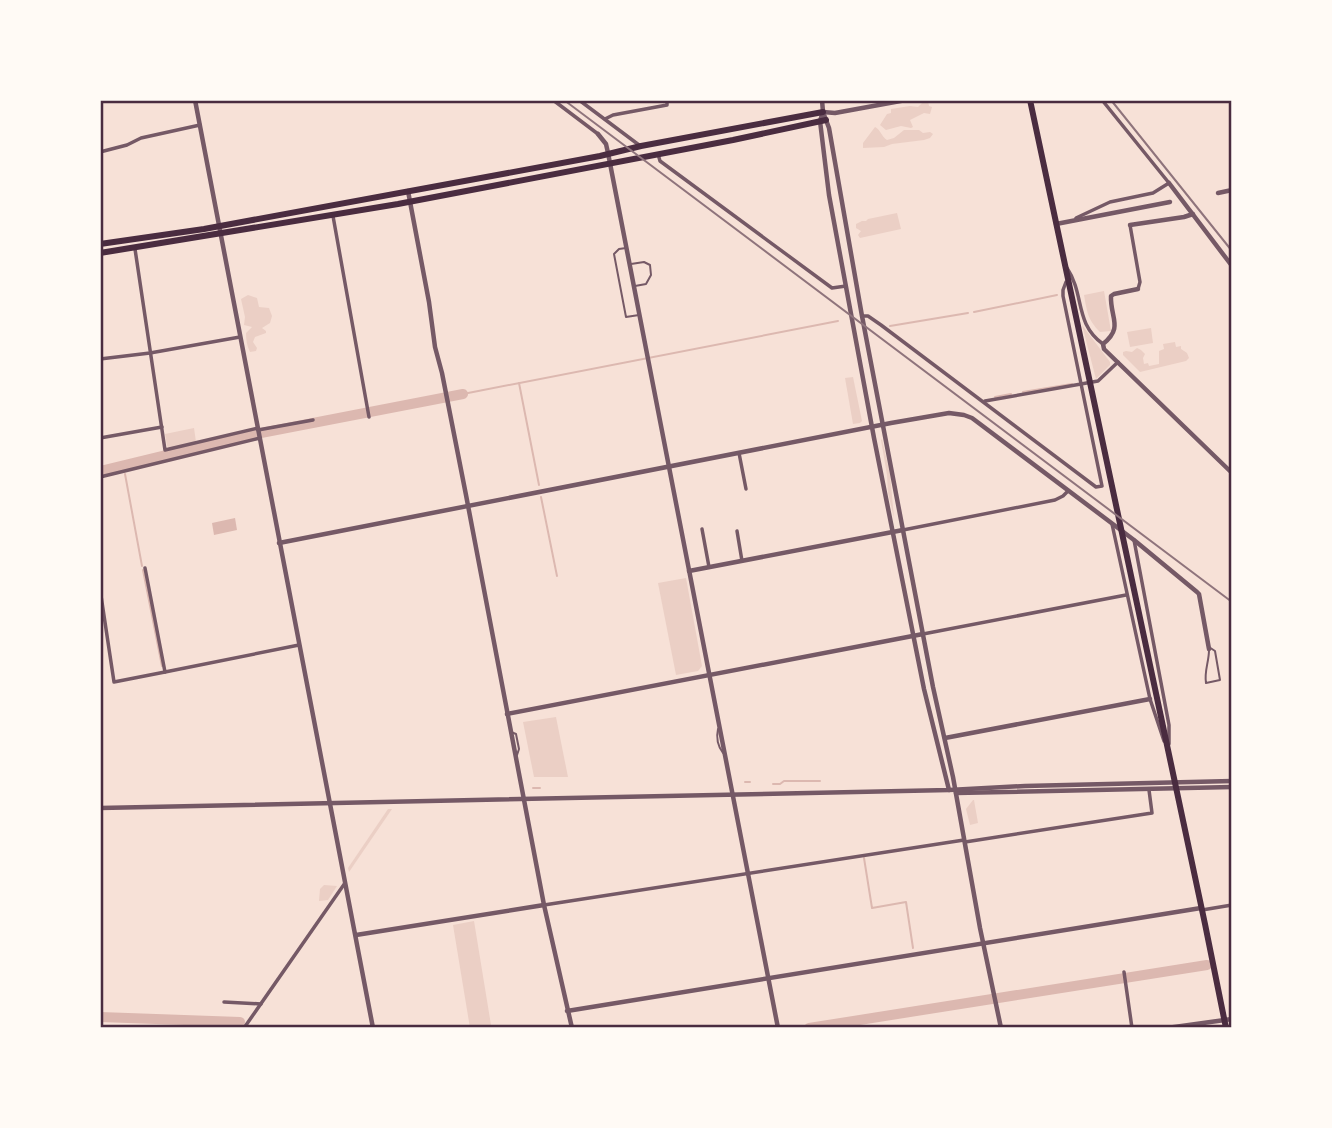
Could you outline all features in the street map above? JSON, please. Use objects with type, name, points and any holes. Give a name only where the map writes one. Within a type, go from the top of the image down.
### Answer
[{"type":"main road","points":[[1030,100],[1226,1028]]},
{"type":"main road","points":[[100,253],[823,112]]},
{"type":"main road","points":[[100,244],[333,216],[733,140],[823,120]]},
{"type":"street","points":[[195,100],[373,1028]]},
{"type":"street","points":[[553,100],[598,134],[606,144],[778,1028]]},
{"type":"street","points":[[579,100],[641,146]]},
{"type":"street","points":[[605,119],[667,104],[667,100]]},
{"type":"street","points":[[822,100],[829,195],[923,689],[949,790]]},
{"type":"street","points":[[823,112],[835,113],[906,100]]},
{"type":"street","points":[[1102,100],[1232,266]]},
{"type":"street","points":[[823,120],[835,113]]},
{"type":"street","points":[[823,120],[1001,1028]]},
{"type":"street","points":[[100,152],[127,145],[141,138],[200,125]]},
{"type":"street","points":[[658,154],[660,161],[831,288],[846,286]]},
{"type":"street","points":[[1071,221],[1110,202],[1153,193],[1169,183]]},
{"type":"street","points":[[1217,192],[1232,190]]},
{"type":"street","points":[[408,191],[435,347],[447,397],[510,732],[544,905],[572,1028]]},
{"type":"street","points":[[1056,224],[1170,202]]},
{"type":"street","points":[[1103,344],[1115,330],[1111,296],[1138,289],[1140,282],[1130,225],[1193,214]]},
{"type":"street","points":[[333,216],[368,414]]},
{"type":"street","points":[[134,247],[165,450],[259,433]]},
{"type":"street","points":[[1064,263],[1074,278],[1086,326],[1103,344],[1104,349],[1232,473]]},
{"type":"street","points":[[862,316],[868,316],[881,325],[1096,487],[1102,486],[1063,290],[1068,280]]},
{"type":"street","points":[[100,359],[150,354],[240,337]]},
{"type":"street","points":[[983,401],[1098,381],[1118,362]]},
{"type":"street","points":[[279,542],[948,413],[968,416],[1134,540],[1199,594],[1209,648]]},
{"type":"street","points":[[100,477],[313,420]]},
{"type":"street","points":[[100,438],[162,427]]},
{"type":"street","points":[[739,453],[746,489]]},
{"type":"street","points":[[689,570],[1055,500],[1068,491]]},
{"type":"street","points":[[1112,524],[1150,699],[1169,752]]},
{"type":"street","points":[[702,528],[709,567]]},
{"type":"street","points":[[737,531],[742,561]]},
{"type":"street","points":[[1134,540],[1169,725],[1169,752]]},
{"type":"street","points":[[145,568],[165,672]]},
{"type":"street","points":[[100,589],[114,682],[299,645]]},
{"type":"street","points":[[507,714],[1126,595]]},
{"type":"street","points":[[945,738],[1150,699]]},
{"type":"street","points":[[956,791],[1176,785],[1232,780]]},
{"type":"street","points":[[100,808],[949,790],[1149,790],[1176,785],[1232,787]]},
{"type":"street","points":[[356,935],[1152,813],[1149,790]]},
{"type":"street","points":[[244,1028],[345,882]]},
{"type":"street","points":[[567,1010],[1232,905]]},
{"type":"street","points":[[1125,974],[1132,1028]]},
{"type":"street","points":[[224,1002],[261,1004]]},
{"type":"street","points":[[1167,1028],[1232,1019]]},
{"type":"lane","points":[[627,248],[619,249],[614,254],[625,317],[640,315]]},
{"type":"lane","points":[[630,264],[644,262],[650,265],[651,275],[646,284],[634,286]]},
{"type":"lane","points":[[1209,648],[1215,651],[1220,680],[1206,683],[1209,648]]},
{"type":"shaded area","points":[[928,101],[932,107],[930,114],[924,113],[910,120],[913,127],[911,128],[901,126],[886,130],[880,125],[887,114],[891,113],[891,109],[918,107]]},
{"type":"shaded area","points":[[875,127],[887,140],[904,130],[933,134],[924,140],[863,148],[863,143]]},
{"type":"shaded area","points":[[897,213],[901,229],[860,238],[858,235],[861,231],[856,228],[856,224]]},
{"type":"shaded area","points":[[1104,291],[1111,331],[1100,332],[1089,315],[1084,295]]},
{"type":"shaded area","points":[[248,295],[257,298],[259,307],[269,308],[272,316],[270,323],[262,328],[266,333],[255,337],[253,342],[256,351],[250,352],[246,333],[252,327],[244,325],[241,299]]},
{"type":"shaded area","points":[[1082,325],[1110,362],[1096,379]]},
{"type":"shaded area","points":[[1151,328],[1153,343],[1130,347],[1127,332]]},
{"type":"shaded area","points":[[1175,342],[1176,347],[1181,346],[1187,353],[1189,358],[1186,361],[1140,372],[1123,355],[1123,352],[1132,352],[1137,348],[1145,354],[1144,364],[1159,364],[1159,351],[1164,349],[1163,344]]},
{"type":"shaded area","points":[[853,377],[862,421],[853,424],[845,378]]},
{"type":"shaded area","points":[[194,428],[196,442],[169,448],[167,446],[165,434]]},
{"type":"shaded area","points":[[882,439],[890,474],[894,518],[888,493]]},
{"type":"shaded area","points":[[235,518],[237,530],[214,535],[212,523]]},
{"type":"shaded area","points":[[686,578],[702,666],[698,671],[676,675],[658,583]]},
{"type":"shaded area","points":[[556,717],[568,777],[534,777],[523,722]]},
{"type":"shaded area","points":[[973,800],[978,823],[970,825],[966,809]]},
{"type":"shaded area","points":[[388,809],[392,809],[349,872],[348,868]]},
{"type":"shaded area","points":[[324,885],[337,886],[328,900],[319,901],[320,889]]},
{"type":"shaded area","points":[[474,921],[492,1028],[470,1028],[453,925]]},
{"type":"waterway","points":[[974,312],[1057,295]]},
{"type":"waterway","points":[[890,326],[968,313]]},
{"type":"waterway","points":[[463,394],[838,321]]},
{"type":"waterway","points":[[519,383],[539,485]]},
{"type":"waterway","points":[[1023,392],[1072,384]]},
{"type":"waterway","points":[[100,471],[240,437],[463,394]]},
{"type":"waterway","points":[[995,397],[1011,394]]},
{"type":"waterway","points":[[125,474],[142,566]]},
{"type":"waterway","points":[[541,497],[557,576]]},
{"type":"waterway","points":[[143,570],[162,666]]},
{"type":"waterway","points":[[773,784],[784,781],[820,781]]},
{"type":"waterway","points":[[745,782],[750,782]]},
{"type":"waterway","points":[[533,788],[540,788]]},
{"type":"waterway","points":[[864,858],[872,908],[906,902],[913,948]]},
{"type":"waterway","points":[[809,1028],[1207,965]]},
{"type":"waterway","points":[[100,1017],[240,1022]]},
{"type":"railway","points":[[564,100],[1232,602]]},
{"type":"railway","points":[[1111,100],[1232,251]]}]
